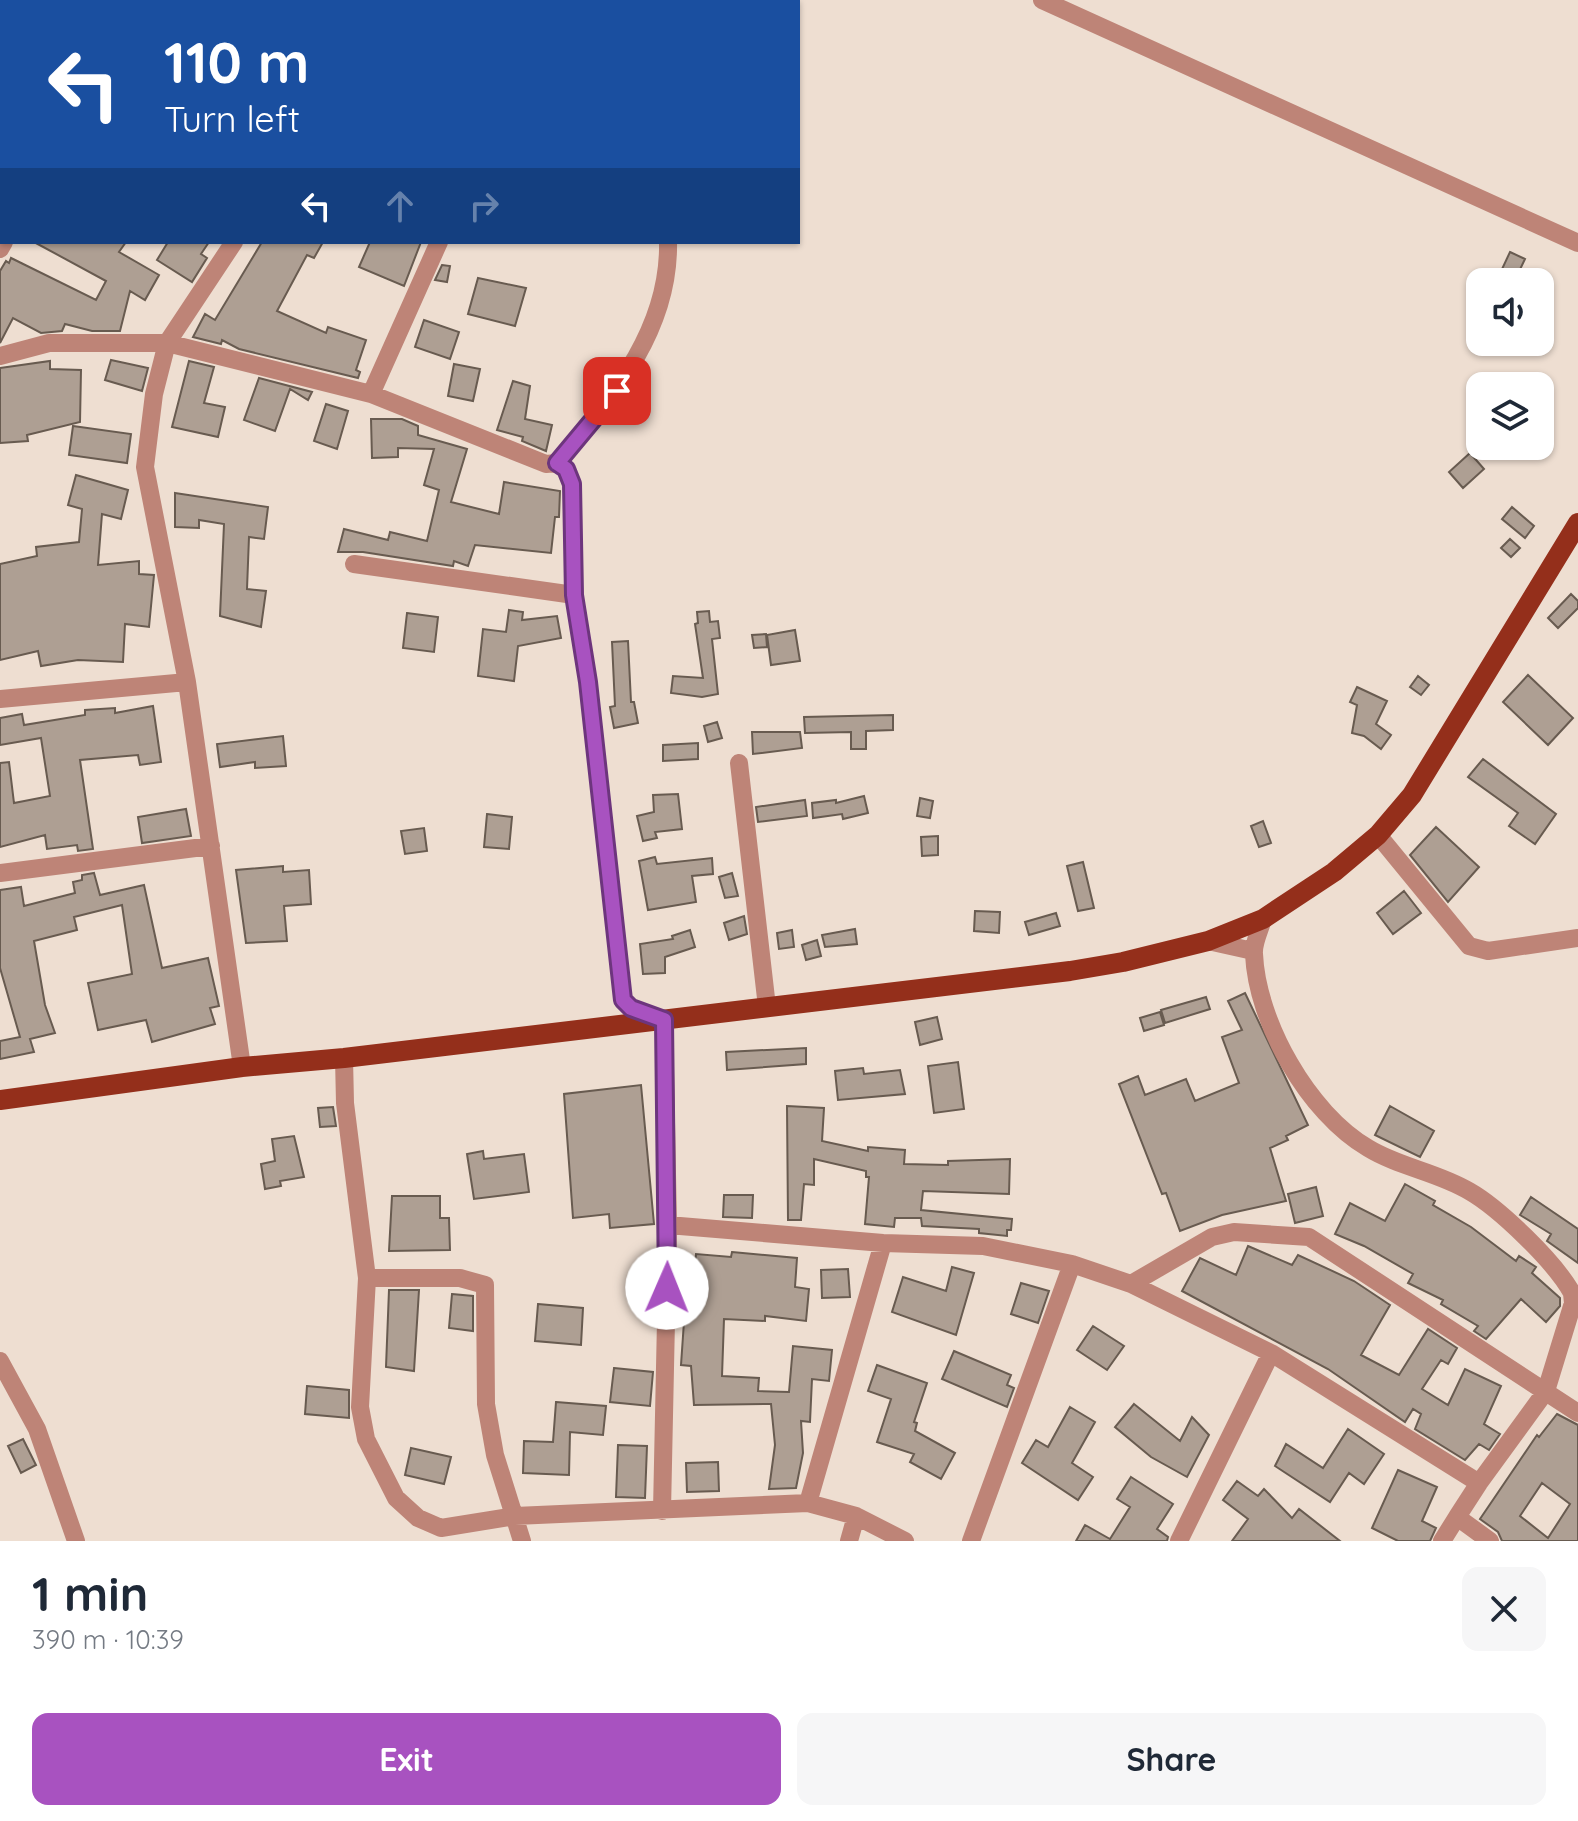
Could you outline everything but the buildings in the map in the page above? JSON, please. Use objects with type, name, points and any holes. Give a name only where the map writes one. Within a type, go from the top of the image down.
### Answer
[{"type":"main road","points":[[0,1100],[242,1067],[344,1058],[1070,971],[1123,962],[1208,941],[1263,919],[1334,872],[1378,835],[1412,795],[1578,523]]},
{"type":"street","points":[[1042,0],[1578,243]]},
{"type":"street","points":[[233,244],[167,343],[154,394],[145,467],[187,682],[242,1067]]},
{"type":"street","points":[[371,394],[438,244]]},
{"type":"street","points":[[557,463],[617,391],[645,340],[659,307],[668,244]]},
{"type":"street","points":[[0,356],[49,343],[167,343],[371,394],[546,464],[557,463],[566,469],[572,484],[574,595],[588,682],[623,1000],[631,1008],[664,1020],[668,1225],[662,1511]]},
{"type":"street","points":[[354,564],[574,595]]},
{"type":"street","points":[[0,699],[187,682]]},
{"type":"street","points":[[739,763],[767,1007]]},
{"type":"street","points":[[1378,835],[1469,946],[1488,951],[1578,938]]},
{"type":"street","points":[[0,873],[211,846]]},
{"type":"street","points":[[1263,919],[1253,951],[1260,1000],[1267,1022],[1318,1104],[1366,1148],[1411,1170],[1468,1190],[1502,1214],[1567,1285],[1573,1303],[1546,1391],[1479,1483],[1442,1541]]},
{"type":"street","points":[[1208,941],[1253,951]]},
{"type":"street","points":[[344,1058],[345,1103],[367,1278],[360,1407],[372,1458],[389,1486],[418,1518],[441,1528],[515,1516],[808,1503],[856,1516],[905,1541]]},
{"type":"street","points":[[668,1225],[883,1243],[983,1246],[1072,1264],[1131,1284],[1271,1353],[1479,1483]]},
{"type":"street","points":[[1131,1284],[1212,1237],[1234,1232],[1309,1237],[1578,1413]]},
{"type":"street","points":[[808,1503],[883,1243]]},
{"type":"street","points":[[971,1541],[1072,1264]]},
{"type":"street","points":[[367,1278],[460,1278],[485,1285],[486,1404],[495,1455],[522,1541]]},
{"type":"street","points":[[1179,1541],[1271,1353]]},
{"type":"street","points":[[0,1361],[37,1429],[76,1541]]},
{"type":"street","points":[[849,1541],[856,1516]]},
{"type":"street","points":[[1457,1517],[1490,1541]]},
{"type":"route","points":[[617,391],[557,463],[566,469],[572,484],[574,595],[588,682],[623,1000],[631,1008],[664,1020],[667,1288]]}]
